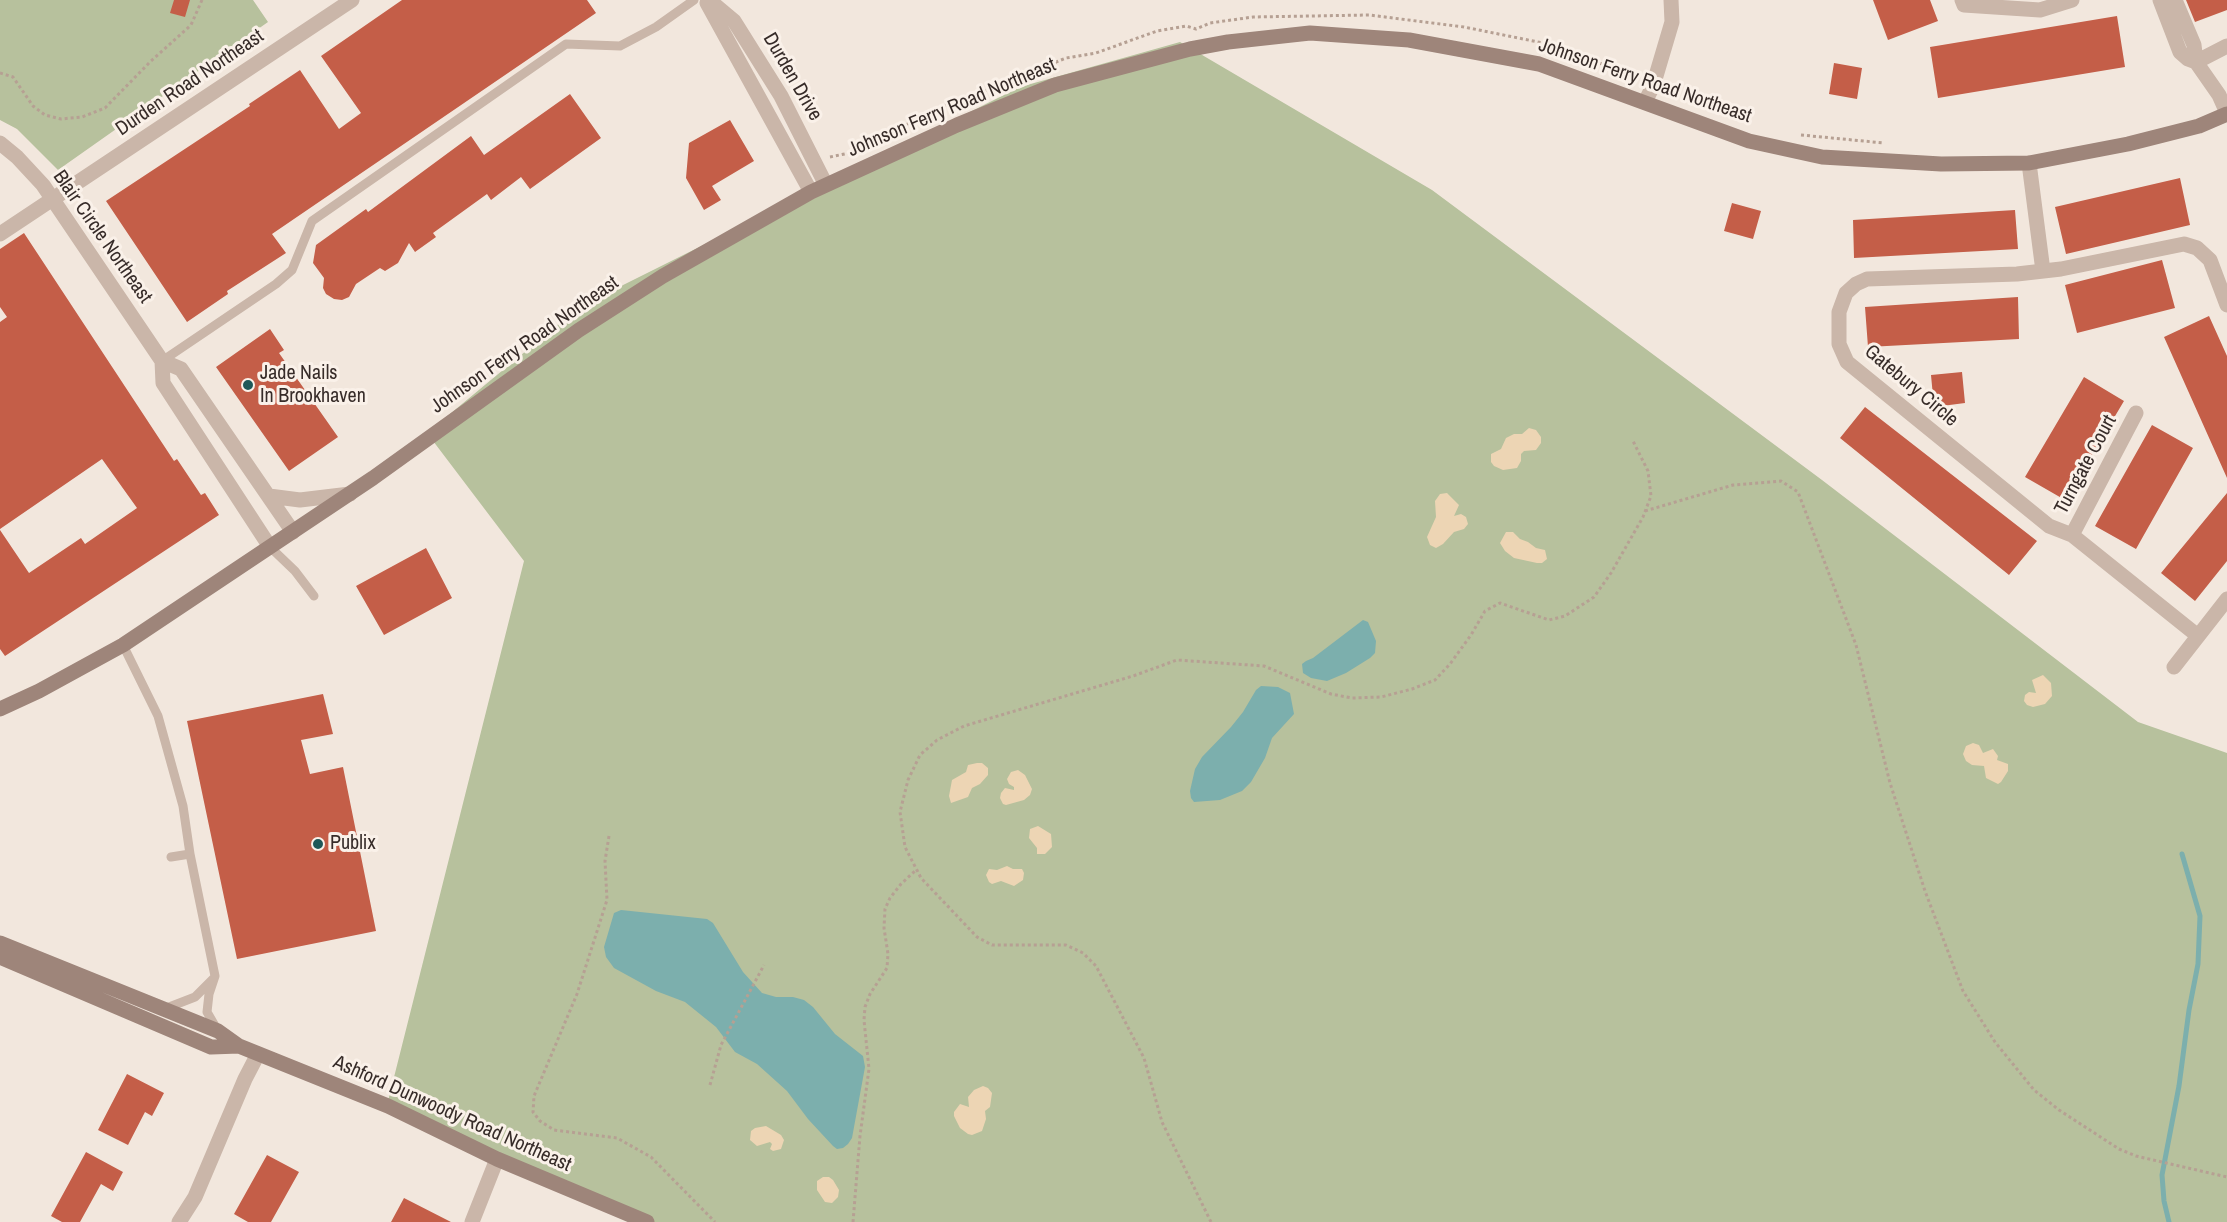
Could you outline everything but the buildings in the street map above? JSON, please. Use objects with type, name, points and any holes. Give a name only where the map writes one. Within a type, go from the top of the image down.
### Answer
[{"type":"main road","name":"Johnson Ferry Road Northeast","points":[[0,709],[39,691],[123,645],[350,494],[579,330],[663,276],[811,192],[957,125],[1055,85],[1191,49],[1228,42],[1310,33],[1409,40],[1539,64],[1749,141],[1822,157],[1941,164],[2029,163],[2128,144],[2199,126],[2227,114]]},
{"type":"main road","name":"Ashford Dunwoody Road Northeast","points":[[0,943],[218,1031],[239,1046],[387,1106],[497,1159],[647,1222]]},
{"type":"main road","name":"Ashford Dunwoody Road Northeast","points":[[0,957],[211,1047],[239,1046]]},
{"type":"street","name":"Durden Road Northeast","points":[[0,234],[352,0]]},
{"type":"street","name":"Durden Drive","points":[[707,0],[734,21],[781,96],[826,185]]},
{"type":"street","name":"Durden Drive","points":[[707,0],[811,192]]},
{"type":"street","points":[[1645,102],[1653,87],[1672,22],[1671,0]]},
{"type":"street","points":[[1962,0],[1964,5],[2040,10],[2072,0]]},
{"type":"street","points":[[2160,0],[2194,45],[2196,62],[2219,95],[2227,114]]},
{"type":"street","points":[[2175,0],[2179,28]]},
{"type":"street","points":[[2196,62],[2227,46]]},
{"type":"street","name":"Blair Circle Northeast","points":[[0,143],[36,178],[162,361],[163,383],[270,547]]},
{"type":"street","points":[[2029,163],[2043,271]]},
{"type":"street","name":"Gatebury Circle","points":[[2198,636],[2073,535],[2049,526],[1847,362],[1839,344],[1839,312],[1846,293],[1856,284],[1867,279],[2017,274],[2061,269],[2184,244],[2197,248],[2210,260],[2227,305]]},
{"type":"street","name":"Blair Circle Northeast","points":[[162,361],[181,369],[293,532]]},
{"type":"street","name":"Turngate Court","points":[[2073,535],[2136,413]]},
{"type":"street","points":[[269,496],[300,500],[350,494]]},
{"type":"street","points":[[2174,667],[2227,599]]},
{"type":"street","points":[[180,1222],[195,1197],[245,1079],[258,1054]]},
{"type":"street","points":[[472,1222],[497,1159]]},
{"type":"lane","points":[[162,361],[276,284],[292,270],[312,221],[566,44],[620,46],[656,27],[694,0]]},
{"type":"lane","points":[[270,547],[295,571],[314,596]]},
{"type":"lane","points":[[123,645],[158,716],[183,806],[190,854],[215,976],[209,994],[207,1012],[218,1031]]},
{"type":"lane","points":[[171,857],[190,854]]},
{"type":"lane","points":[[164,1009],[195,996],[215,976]]},
{"type":"path","points":[[0,73],[13,77],[33,106],[45,115],[61,118],[82,117],[105,108],[150,62],[191,25],[202,0]]},
{"type":"path","points":[[1794,134],[1885,143]]},
{"type":"path","points":[[1211,1222],[1162,1122],[1144,1058],[1096,966],[1083,952],[1066,945],[992,945],[976,937],[916,870],[905,847],[900,812],[908,780],[921,755],[937,740],[964,726],[1133,676],[1178,660],[1264,666],[1331,694],[1352,698],[1381,697],[1435,680],[1471,635],[1485,611],[1500,603],[1550,620],[1565,616],[1594,597],[1611,573],[1646,511],[1651,496],[1648,471],[1633,441]]},
{"type":"path","points":[[1646,511],[1733,485],[1781,481],[1798,492],[1856,645],[1890,783],[1925,891],[1963,991],[1995,1042],[2034,1090],[2067,1116],[2119,1149],[2136,1156],[2227,1177]]},
{"type":"path","points":[[609,836],[605,861],[607,900],[577,994],[534,1096],[533,1112],[540,1121],[554,1130],[617,1138],[651,1157],[715,1222]]},
{"type":"path","points":[[853,1222],[860,1136],[869,1069],[864,1020],[865,1007],[886,968],[888,954],[884,928],[885,909],[901,884],[916,870]]},
{"type":"path","points":[[710,1085],[721,1045],[765,965]]},
{"type":"green space","points":[[0,0],[253,0],[268,22],[58,170],[17,129],[0,120]]},
{"type":"green space","points":[[1180,42],[1432,190],[1822,480],[2138,722],[2227,753],[2227,1222],[642,1222],[388,1101],[524,561],[427,433],[579,307],[1020,87]]},
{"type":"sand","points":[[1529,428],[1536,430],[1541,437],[1541,443],[1536,450],[1524,451],[1517,468],[1503,470],[1494,466],[1491,462],[1491,454],[1501,449],[1506,438],[1514,434],[1522,434]]},
{"type":"sand","points":[[1447,493],[1459,505],[1454,516],[1461,514],[1466,517],[1468,524],[1464,529],[1454,532],[1436,548],[1430,545],[1427,537],[1436,517],[1435,501],[1440,494]]},
{"type":"sand","points":[[1506,532],[1513,532],[1536,548],[1545,550],[1547,559],[1542,563],[1537,563],[1514,558],[1505,551],[1500,543]]},
{"type":"sand","points":[[2043,675],[2051,683],[2052,696],[2045,704],[2033,707],[2027,705],[2024,701],[2025,695],[2029,692],[2036,693],[2032,680]]},
{"type":"sand","points":[[1973,743],[1979,745],[1983,753],[1993,749],[1998,756],[1997,760],[2008,764],[2008,771],[1998,784],[1986,778],[1984,766],[1972,765],[1966,761],[1963,754],[1966,746]]},
{"type":"sand","points":[[982,763],[988,768],[988,775],[980,784],[972,788],[968,797],[951,803],[949,796],[952,780],[966,772],[968,765]]},
{"type":"sand","points":[[1018,770],[1025,775],[1032,789],[1030,795],[1024,800],[1003,804],[1000,798],[1001,793],[1005,788],[1014,790],[1007,779],[1011,772]]},
{"type":"sand","points":[[1038,826],[1051,834],[1052,847],[1045,854],[1037,854],[1037,848],[1029,838],[1030,829]]},
{"type":"sand","points":[[1007,866],[1022,869],[1023,880],[1014,886],[1001,881],[992,884],[989,882],[986,875],[989,869],[997,870]]},
{"type":"sand","points":[[983,1086],[992,1093],[990,1107],[985,1111],[986,1119],[982,1131],[972,1135],[968,1134],[960,1128],[954,1112],[960,1104],[969,1107],[968,1097],[974,1090]]},
{"type":"sand","points":[[766,1126],[781,1135],[784,1140],[781,1149],[773,1151],[770,1149],[772,1144],[770,1142],[757,1146],[750,1140],[751,1131]]},
{"type":"sand","points":[[823,1177],[833,1180],[839,1190],[838,1197],[832,1203],[825,1202],[817,1190],[817,1181]]},
{"type":"water","points":[[1363,620],[1368,622],[1376,641],[1375,653],[1370,658],[1346,673],[1327,681],[1311,678],[1303,673],[1302,664]]},
{"type":"water","points":[[1261,686],[1278,687],[1290,693],[1294,714],[1272,738],[1265,758],[1251,782],[1242,791],[1220,800],[1194,802],[1190,791],[1195,769],[1202,757],[1243,712],[1256,690]]},
{"type":"water","points":[[621,910],[707,919],[713,923],[743,972],[762,993],[804,1000],[813,1007],[835,1034],[863,1056],[865,1067],[852,1138],[848,1144],[837,1149],[833,1146],[808,1119],[787,1091],[757,1064],[735,1052],[716,1027],[685,1002],[656,991],[614,968],[606,957],[604,947],[614,913]]},
{"type":"waterway","points":[[2169,1222],[2164,1201],[2162,1175],[2198,964],[2200,916],[2182,854]]},
{"type":"place","name":"Jade Nails In Brookhaven","points":[[248,385]]},
{"type":"place","name":"Publix","points":[[318,844]]}]
